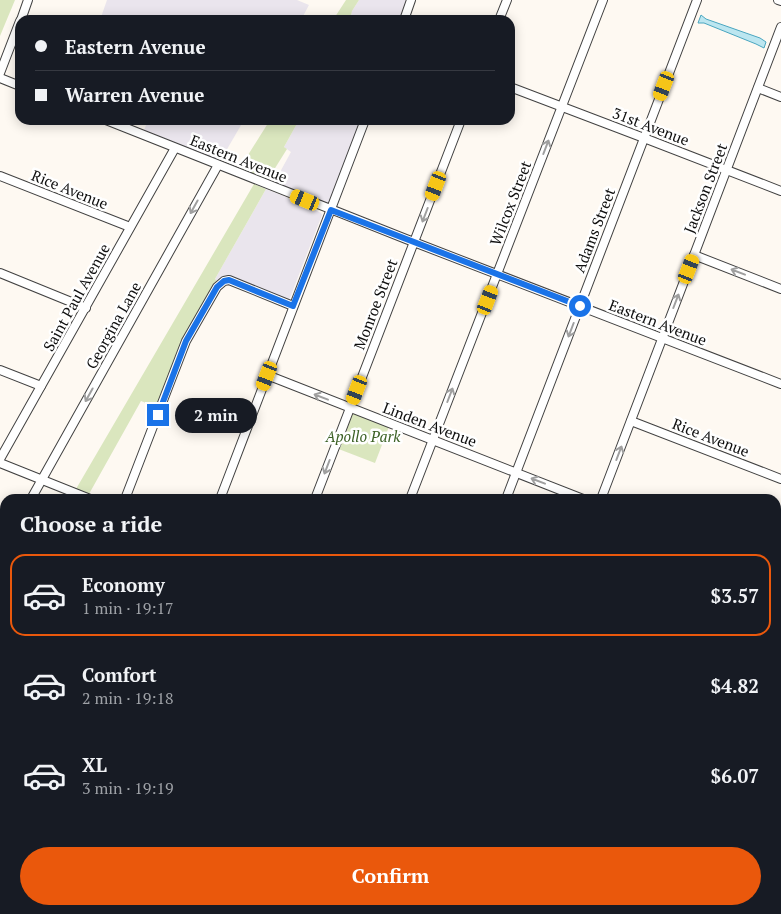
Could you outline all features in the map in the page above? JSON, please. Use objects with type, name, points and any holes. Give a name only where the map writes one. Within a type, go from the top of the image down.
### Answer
[{"type":"street","points":[[22,15],[28,0]]},
{"type":"street","points":[[406,15],[411,0]]},
{"type":"street","points":[[501,15],[507,0]]},
{"type":"street","name":"Wilcox Street","points":[[412,494],[603,0]]},
{"type":"street","name":"Adams Street","points":[[508,494],[697,0]]},
{"type":"street","name":"Jackson Street","points":[[603,494],[781,26]]},
{"type":"street","points":[[0,72],[15,34]]},
{"type":"street","points":[[0,78],[15,84]]},
{"type":"street","points":[[758,88],[781,97]]},
{"type":"street","name":"31st Avenue","points":[[515,89],[781,192]]},
{"type":"street","name":"Eastern Avenue","points":[[118,125],[331,210],[781,384]]},
{"type":"street","points":[[222,494],[363,125]]},
{"type":"street","name":"Monroe Street","points":[[317,494],[459,125]]},
{"type":"street","name":"Saint Paul Avenue","points":[[0,461],[175,148]]},
{"type":"street","name":"Georgina Lane","points":[[34,494],[218,165]]},
{"type":"street","name":"Rice Avenue","points":[[0,176],[130,227]]},
{"type":"street","points":[[694,255],[781,289]]},
{"type":"street","points":[[0,273],[86,308]]},
{"type":"street","points":[[127,494],[186,341],[217,287],[224,281],[229,280],[293,306]]},
{"type":"street","points":[[0,370],[41,386]]},
{"type":"street","name":"Linden Avenue","points":[[267,376],[570,494]]},
{"type":"street","name":"Rice Avenue","points":[[631,421],[781,479]]},
{"type":"street","points":[[0,461],[77,494]]},
{"type":"shaded area","points":[[107,0],[297,0],[309,5],[304,15],[102,15]]},
{"type":"shaded area","points":[[359,0],[409,0],[404,15],[351,15]]},
{"type":"shaded area","points":[[146,125],[241,125],[219,163],[143,133]]},
{"type":"shaded area","points":[[296,125],[361,125],[330,207],[274,183],[291,152],[284,147]]},
{"type":"shaded area","points":[[266,189],[306,205],[322,215],[288,303],[222,279],[217,281],[215,279]]},
{"type":"green space","points":[[0,0],[15,0],[0,36]]},
{"type":"green space","points":[[346,0],[359,0],[351,15],[336,15]]},
{"type":"green space","points":[[267,125],[296,125],[284,147],[287,149],[267,181],[242,171],[248,155]]},
{"type":"green space","points":[[254,184],[266,189],[215,279],[217,281],[181,341],[156,407],[141,401],[89,494],[76,489]]},
{"type":"green space","name":"Apollo Park","points":[[351,409],[390,424],[375,463],[336,448]]},
{"type":"water","points":[[701,15],[706,19],[760,38],[766,42],[764,48],[704,23],[698,23]]},
{"type":"route","points":[[158,415],[186,341],[217,287],[224,281],[229,280],[293,306],[331,210],[580,306]]}]
